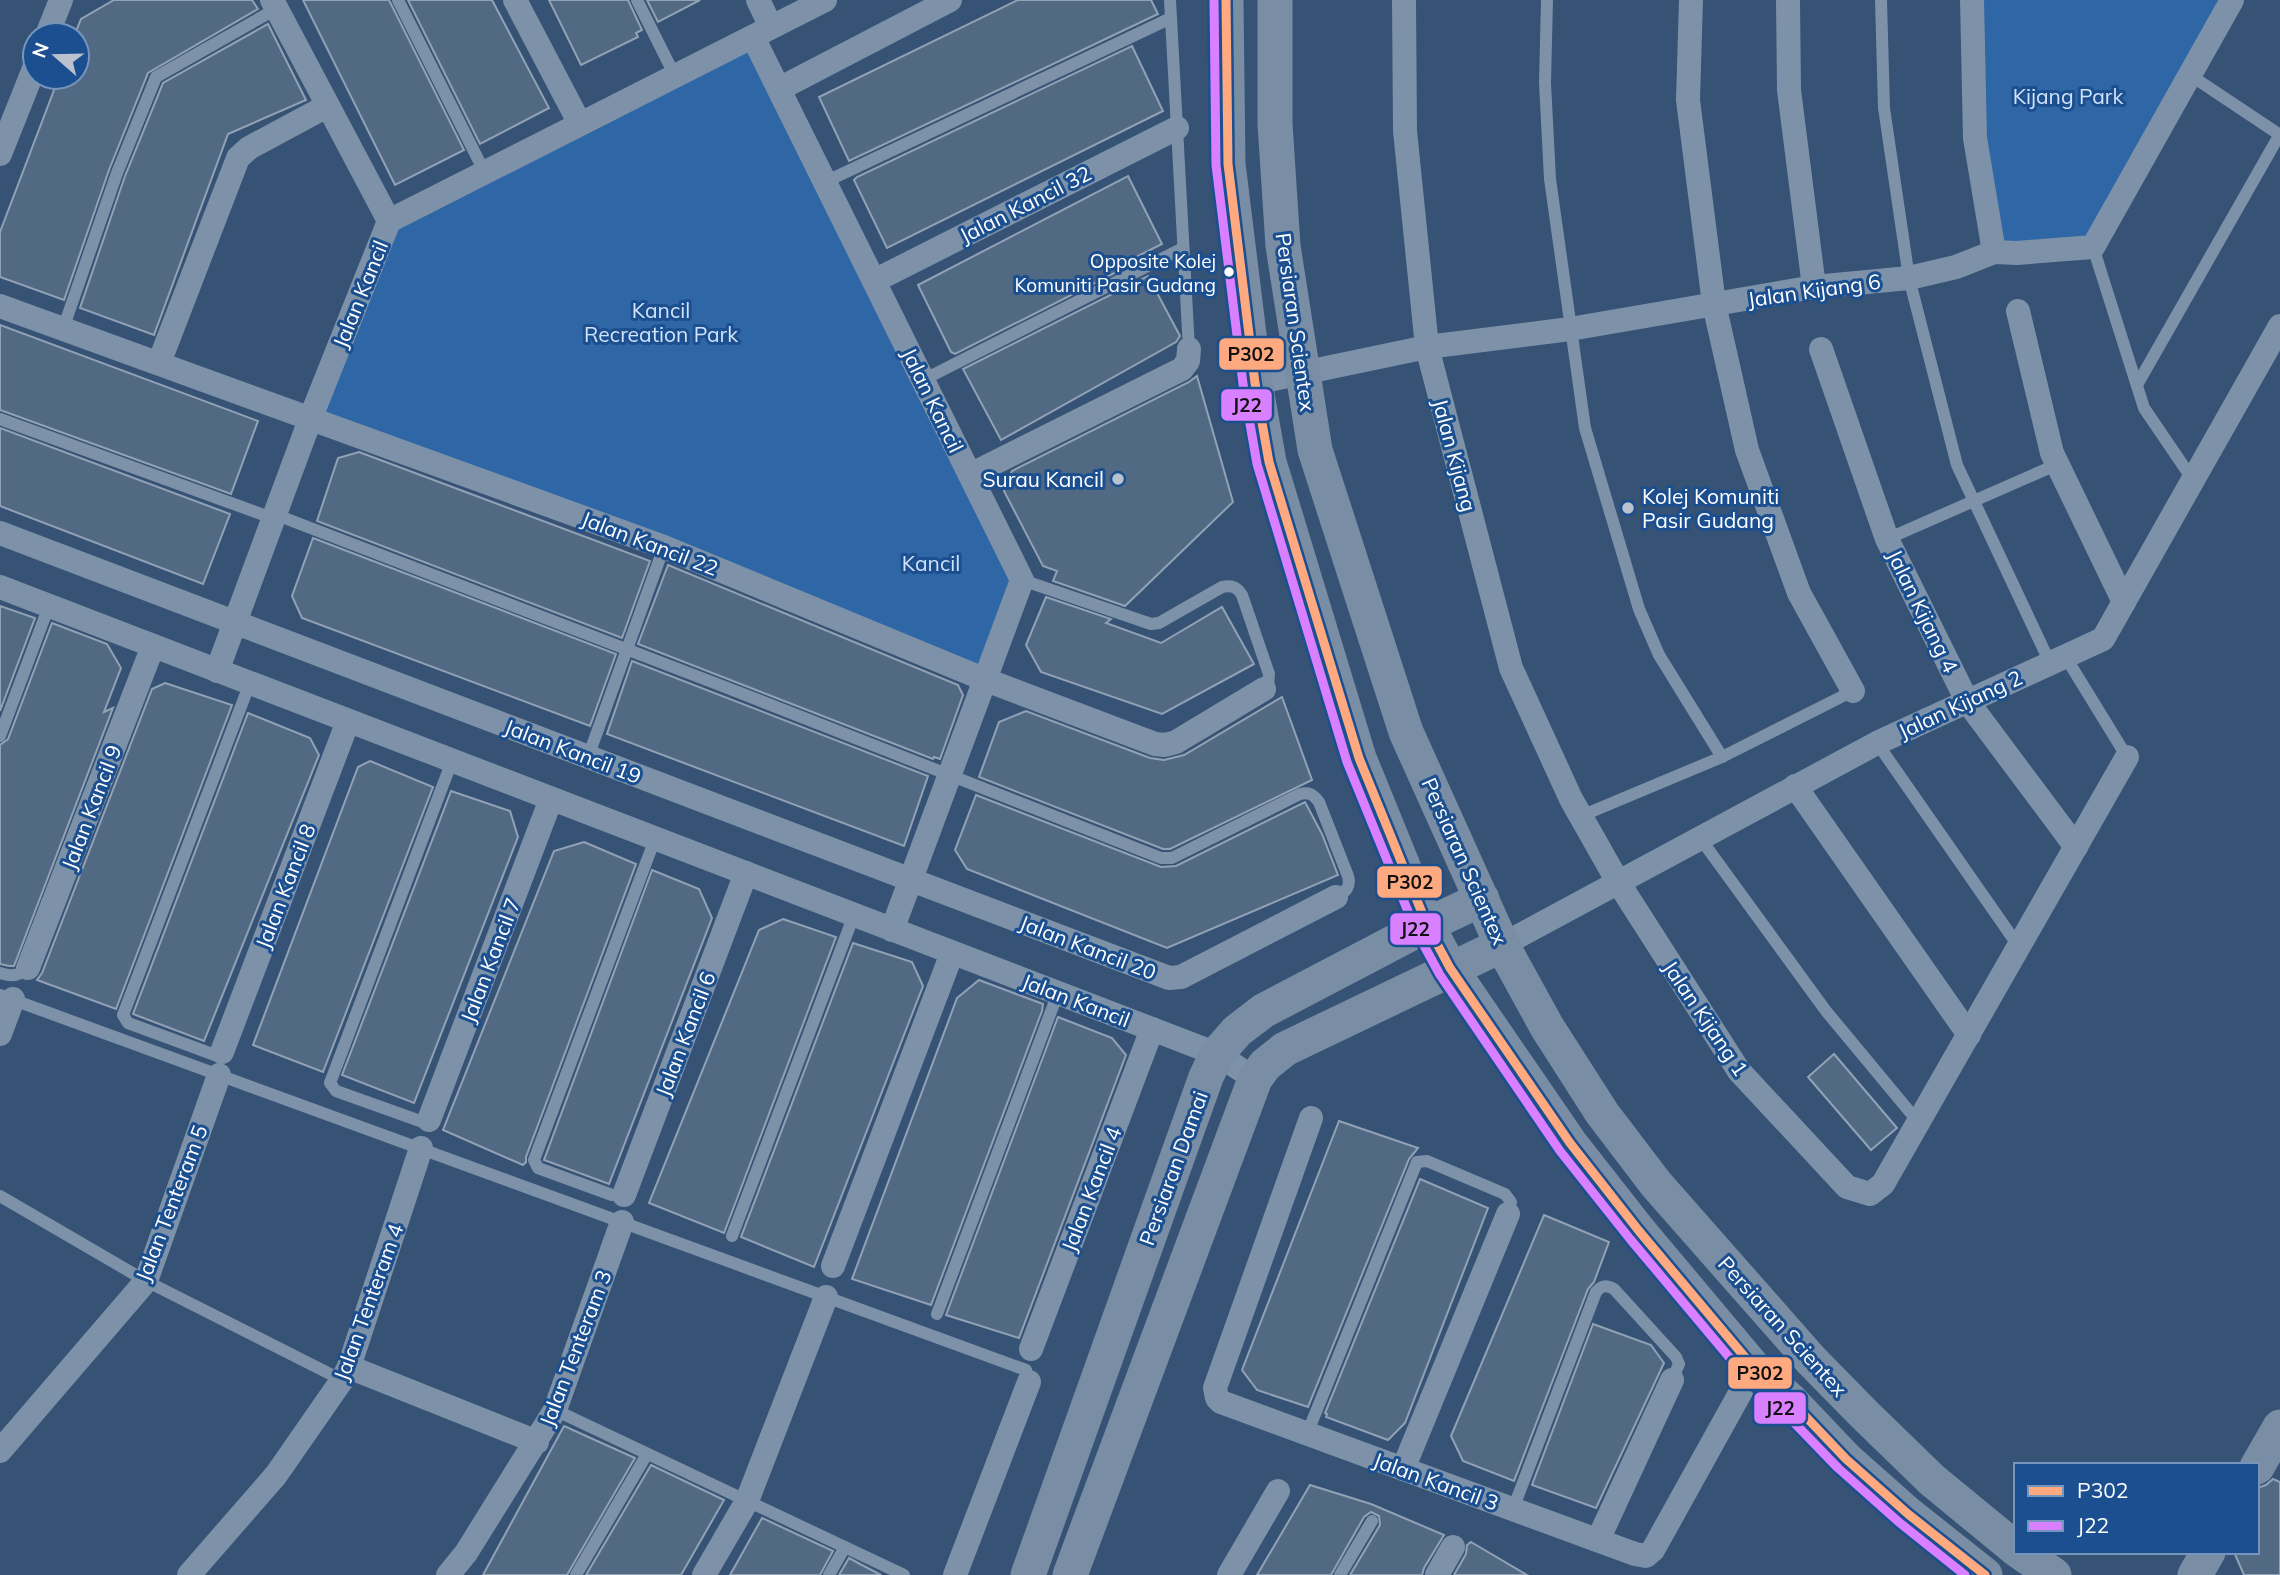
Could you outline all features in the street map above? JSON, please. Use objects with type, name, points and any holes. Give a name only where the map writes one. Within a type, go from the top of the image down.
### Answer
[{"type":"main road","name":"Persiaran Scientex","points":[[1226,0],[1228,164],[1255,383],[1269,462],[1359,758],[1427,925],[1450,968],[1570,1143],[1639,1231],[1754,1368],[1789,1399],[1846,1459],[1908,1514],[1986,1575]]},
{"type":"main road","name":"Persiaran Scientex","points":[[1275,0],[1275,124],[1282,232],[1315,450],[1406,732],[1502,944],[1547,1027],[1602,1113],[1656,1184],[1811,1360],[1864,1414],[1933,1480],[2014,1548]]},
{"type":"main road","name":"Persiaran Damai","points":[[1028,1575],[1093,1387],[1206,1077],[1217,1054],[1237,1031],[1263,1011],[1482,899]]},
{"type":"main road","points":[[1070,1575],[1255,1079],[1265,1065],[1286,1049],[1502,944]]},
{"type":"main road","points":[[2262,1465],[2280,1427]]},
{"type":"main road","name":"Persiaran Scientex","points":[[2022,1554],[2054,1575]]},
{"type":"main road","points":[[2195,1575],[2207,1554]]},
{"type":"street","points":[[53,21],[61,0]]},
{"type":"street","points":[[515,0],[580,124]]},
{"type":"street","points":[[758,0],[762,32]]},
{"type":"street","name":"Jalan Kancil","points":[[217,671],[273,516],[389,221],[825,0]]},
{"type":"street","points":[[779,89],[950,0]]},
{"type":"street","name":"Jalan Kijang","points":[[1404,0],[1405,131],[1427,347],[1511,668],[1581,816],[1618,883]]},
{"type":"street","points":[[1691,0],[1688,100],[1714,304],[1747,450],[1799,593],[1853,691]]},
{"type":"street","points":[[1788,0],[1789,90],[1814,288]]},
{"type":"street","points":[[1972,0],[1975,138],[1994,252]]},
{"type":"street","points":[[2093,247],[2232,0]]},
{"type":"street","points":[[274,4],[389,221]]},
{"type":"street","name":"Jalan Kancil","points":[[762,32],[779,89],[1022,580]]},
{"type":"street","points":[[0,154],[25,91]]},
{"type":"street","points":[[159,363],[238,158],[249,148],[327,106]]},
{"type":"street","name":"Jalan Kancil 32","points":[[874,281],[1177,128]]},
{"type":"street","name":"Jalan Kijang 6","points":[[1255,383],[1427,347],[1570,329],[1814,288],[1909,278],[1956,267],[1994,252],[2017,253],[2093,247]]},
{"type":"street","name":"Jalan Kancil 22","points":[[0,306],[664,547],[986,680],[1155,744],[1176,742],[1264,689]]},
{"type":"street","points":[[2018,311],[2052,453],[2124,601]]},
{"type":"street","name":"Jalan Kijang 2","points":[[1502,944],[1877,743],[2103,639],[2280,326]]},
{"type":"street","points":[[970,475],[1182,369],[1188,360],[1189,349]]},
{"type":"street","name":"Jalan Kijang 4","points":[[1821,349],[1888,539],[1967,701],[2076,847]]},
{"type":"street","name":"Jalan Kancil 19","points":[[0,533],[911,879]]},
{"type":"street","points":[[892,930],[1022,580]]},
{"type":"street","name":"Jalan Kancil","points":[[0,587],[1217,1054],[1255,1079]]},
{"type":"street","name":"Jalan Kancil 9","points":[[28,968],[153,646]]},
{"type":"street","name":"Jalan Kancil 8","points":[[221,1064],[348,721]]},
{"type":"street","points":[[1919,1123],[2127,757]]},
{"type":"street","points":[[1796,786],[1969,1035]]},
{"type":"street","name":"Jalan Kancil 7","points":[[429,1121],[551,799]]},
{"type":"street","name":"Jalan Kancil 6","points":[[624,1195],[746,873]]},
{"type":"street","name":"Jalan Kancil 20","points":[[911,879],[1173,979],[1336,897]]},
{"type":"street","name":"Jalan Kijang 1","points":[[1618,883],[1739,1071],[1847,1187],[1870,1194],[1883,1185],[1919,1123]]},
{"type":"street","points":[[833,1266],[952,953]]},
{"type":"street","points":[[0,1034],[6,997]]},
{"type":"street","name":"Jalan Kancil 4","points":[[1031,1349],[1152,1029]]},
{"type":"street","name":"Jalan Tenteram 5","points":[[0,1451],[146,1281],[221,1064]]},
{"type":"street","name":"Jalan Kancil 3","points":[[1311,1118],[1215,1388],[1217,1398],[1307,1434],[1646,1556],[1653,1550],[1754,1368]]},
{"type":"street","name":"Jalan Tenteram 4","points":[[189,1575],[276,1475],[345,1374],[421,1148]]},
{"type":"street","points":[[1403,1469],[1508,1214]]},
{"type":"street","name":"Jalan Tenteram 3","points":[[448,1575],[467,1553],[555,1410],[622,1222]]},
{"type":"street","points":[[705,1575],[747,1501],[827,1297]]},
{"type":"street","points":[[345,1374],[537,1442]]},
{"type":"street","points":[[1598,1540],[1672,1380]]},
{"type":"street","points":[[956,1575],[1029,1382]]},
{"type":"street","points":[[1229,1575],[1278,1491]]},
{"type":"street","points":[[1437,1575],[1453,1547]]},
{"type":"lane","points":[[398,0],[485,173]]},
{"type":"lane","points":[[637,0],[675,76]]},
{"type":"lane","points":[[1171,0],[1189,349]]},
{"type":"lane","points":[[1547,0],[1545,83],[1549,179],[1585,428],[1639,609],[1659,655],[1722,757]]},
{"type":"lane","points":[[1881,0],[1884,108],[1909,278],[1957,465],[1973,501],[2058,659],[2127,757]]},
{"type":"lane","points":[[63,329],[117,173],[156,77],[274,4]]},
{"type":"lane","points":[[825,182],[1171,18]]},
{"type":"lane","points":[[2137,385],[2280,134],[2190,75]]},
{"type":"lane","points":[[2093,247],[2144,408],[2193,480]]},
{"type":"lane","points":[[923,380],[1183,248]]},
{"type":"lane","points":[[0,419],[273,516],[627,649],[1165,859],[1307,793],[1319,802],[1350,883],[1347,889],[1336,897]]},
{"type":"lane","points":[[1888,539],[2058,464]]},
{"type":"lane","points":[[588,757],[664,547]]},
{"type":"lane","points":[[1022,580],[1152,624],[1159,623],[1230,585],[1242,595],[1269,674],[1264,689]]},
{"type":"lane","points":[[0,736],[49,606]]},
{"type":"lane","points":[[221,1064],[215,1055],[128,1023],[123,1014],[250,683]]},
{"type":"lane","points":[[1581,816],[1722,757],[1853,691]]},
{"type":"lane","points":[[1877,743],[2019,947]]},
{"type":"lane","points":[[429,1121],[420,1121],[336,1091],[330,1083],[452,761]]},
{"type":"lane","points":[[1700,838],[1826,1011],[1919,1123]]},
{"type":"lane","points":[[624,1195],[612,1195],[538,1168],[534,1160],[655,839]]},
{"type":"lane","points":[[732,1236],[854,915]]},
{"type":"lane","points":[[0,973],[10,977],[20,975],[28,968]]},
{"type":"lane","points":[[937,1314],[1058,993]]},
{"type":"lane","points":[[6,997],[221,1064],[421,1148],[1026,1370],[1029,1382]]},
{"type":"lane","points":[[1307,1434],[1417,1163],[1427,1161],[1505,1194],[1511,1202],[1508,1214]]},
{"type":"lane","points":[[0,1196],[146,1281],[345,1374]]},
{"type":"lane","points":[[1513,1509],[1596,1292],[1601,1287],[1608,1285],[1614,1289],[1676,1357],[1679,1364],[1672,1380]]},
{"type":"lane","points":[[555,1410],[904,1575]]},
{"type":"lane","points":[[576,1575],[647,1454]]},
{"type":"lane","points":[[1340,1575],[1372,1521]]},
{"type":"lane","points":[[829,1575],[845,1547]]},
{"type":"green space","name":"Kijang Park","points":[[1972,0],[2232,0],[2093,247],[1994,252]]},
{"type":"green space","name":"Kancil Recreation Park","points":[[751,33],[1022,580],[987,680],[319,418],[397,227]]},
{"type":"building","points":[[114,0],[252,0],[258,9],[148,73],[109,170],[64,300],[0,277],[0,232],[54,91],[91,91],[91,21],[80,21]]},
{"type":"building","points":[[303,0],[389,0],[464,150],[395,185]]},
{"type":"building","points":[[408,0],[492,0],[549,108],[480,144]]},
{"type":"building","points":[[549,0],[628,0],[642,30],[636,33],[638,37],[581,65]]},
{"type":"building","points":[[647,0],[700,0],[658,22]]},
{"type":"building","points":[[1018,0],[1151,0],[1158,14],[849,161],[819,97]]},
{"type":"building","points":[[268,24],[306,100],[228,134],[154,335],[80,308],[125,176],[163,83]]},
{"type":"building","points":[[1132,46],[1163,111],[887,248],[854,180],[857,177]]},
{"type":"building","points":[[1128,176],[1162,244],[1138,256],[1140,260],[955,354],[951,352],[918,285]]},
{"type":"building","points":[[1148,276],[1180,336],[1176,342],[1001,440],[963,369]]},
{"type":"building","points":[[0,325],[258,421],[231,494],[0,410]]},
{"type":"building","name":"Surau Kancil","points":[[1197,376],[1233,502],[1125,606],[1053,581],[1057,571],[1043,566],[1004,491],[1012,471]]},
{"type":"building","points":[[0,428],[230,514],[203,584],[0,506]]},
{"type":"building","points":[[359,452],[650,561],[622,638],[317,521],[338,458]]},
{"type":"building","points":[[313,538],[616,654],[590,726],[302,618],[292,596]]},
{"type":"building","points":[[668,565],[958,685],[963,695],[940,759],[933,759],[638,644]]},
{"type":"building","points":[[1046,597],[1111,619],[1106,623],[1161,643],[1222,607],[1254,664],[1162,714],[1041,672],[1026,645]]},
{"type":"building","points":[[0,606],[35,618],[0,711]]},
{"type":"building","points":[[52,623],[107,644],[121,668],[104,712],[113,708],[14,966],[9,966],[0,964],[0,745],[8,739]]},
{"type":"building","points":[[632,661],[928,776],[904,846],[607,734]]},
{"type":"building","points":[[165,683],[232,705],[116,1009],[37,980],[152,689]]},
{"type":"building","points":[[1282,697],[1312,780],[1170,849],[1163,849],[979,777],[999,722],[1026,711],[1150,758],[1164,760],[1184,755]]},
{"type":"building","points":[[248,713],[310,738],[319,755],[204,1041],[133,1014]]},
{"type":"building","points":[[370,761],[433,787],[323,1072],[253,1045],[358,767]]},
{"type":"building","points":[[451,791],[510,811],[518,837],[414,1103],[342,1075]]},
{"type":"building","points":[[976,795],[1161,867],[1176,866],[1305,802],[1322,834],[1338,875],[1167,948],[967,869],[955,850]]},
{"type":"building","points":[[584,842],[636,864],[523,1165],[443,1130],[554,851]]},
{"type":"building","points":[[652,870],[699,889],[712,918],[609,1184],[544,1160]]},
{"type":"building","points":[[783,919],[836,937],[724,1233],[649,1203],[759,930]]},
{"type":"building","points":[[853,943],[912,962],[923,986],[814,1267],[741,1237]]},
{"type":"building","points":[[979,980],[1043,1004],[1042,1011],[931,1305],[852,1279],[957,998]]},
{"type":"building","points":[[1058,1017],[1112,1038],[1126,1055],[1019,1338],[946,1315]]},
{"type":"building","points":[[1834,1054],[1897,1128],[1871,1150],[1808,1077]]},
{"type":"building","points":[[1339,1121],[1418,1148],[1409,1159],[1308,1407],[1257,1390],[1242,1370]]},
{"type":"building","points":[[1420,1179],[1488,1208],[1405,1423],[1388,1440],[1326,1417],[1325,1413]]},
{"type":"building","points":[[1544,1215],[1609,1242],[1594,1282],[1588,1289],[1514,1481],[1463,1461],[1451,1436]]},
{"type":"building","points":[[1593,1324],[1651,1345],[1664,1363],[1596,1508],[1532,1485]]},
{"type":"building","points":[[564,1426],[635,1458],[567,1575],[483,1575]]},
{"type":"building","points":[[651,1465],[724,1500],[681,1575],[586,1575]]},
{"type":"building","points":[[2273,1479],[2280,1482],[2280,1575],[2244,1575],[2235,1554],[2259,1554],[2259,1489]]},
{"type":"building","points":[[1310,1485],[1371,1504],[1444,1535],[1422,1575],[1350,1575],[1380,1525],[1379,1516],[1371,1512],[1364,1517],[1331,1575],[1257,1575]]},
{"type":"building","points":[[762,1518],[833,1551],[820,1575],[730,1575]]},
{"type":"building","points":[[1471,1542],[1527,1575],[1454,1575],[1466,1554],[1467,1545]]},
{"type":"building","points":[[849,1558],[860,1564],[881,1575],[839,1575]]},
{"type":"transit line","name":"J22","points":[[1214,0],[1216,165],[1243,384],[1257,464],[1347,762],[1416,931],[1440,975],[1560,1151],[1745,1376],[1838,1468],[1900,1523],[1965,1575]]},
{"type":"transit line","name":"P302","points":[[1226,0],[1228,164],[1255,383],[1269,462],[1359,758],[1427,925],[1450,968],[1570,1143],[1639,1231],[1754,1368],[1789,1399],[1846,1459],[1908,1514],[1985,1575]]},
{"type":"place","name":"Opposite Kolej Komuniti Pasir Gudang","points":[[1229,272]]},
{"type":"place","name":"Surau Kancil","points":[[1118,479]]},
{"type":"place","name":"Kolej Komuniti Pasir Gudang","points":[[1628,508]]},
{"type":"park label","name":"Kancil","points":[[931,563]]}]
